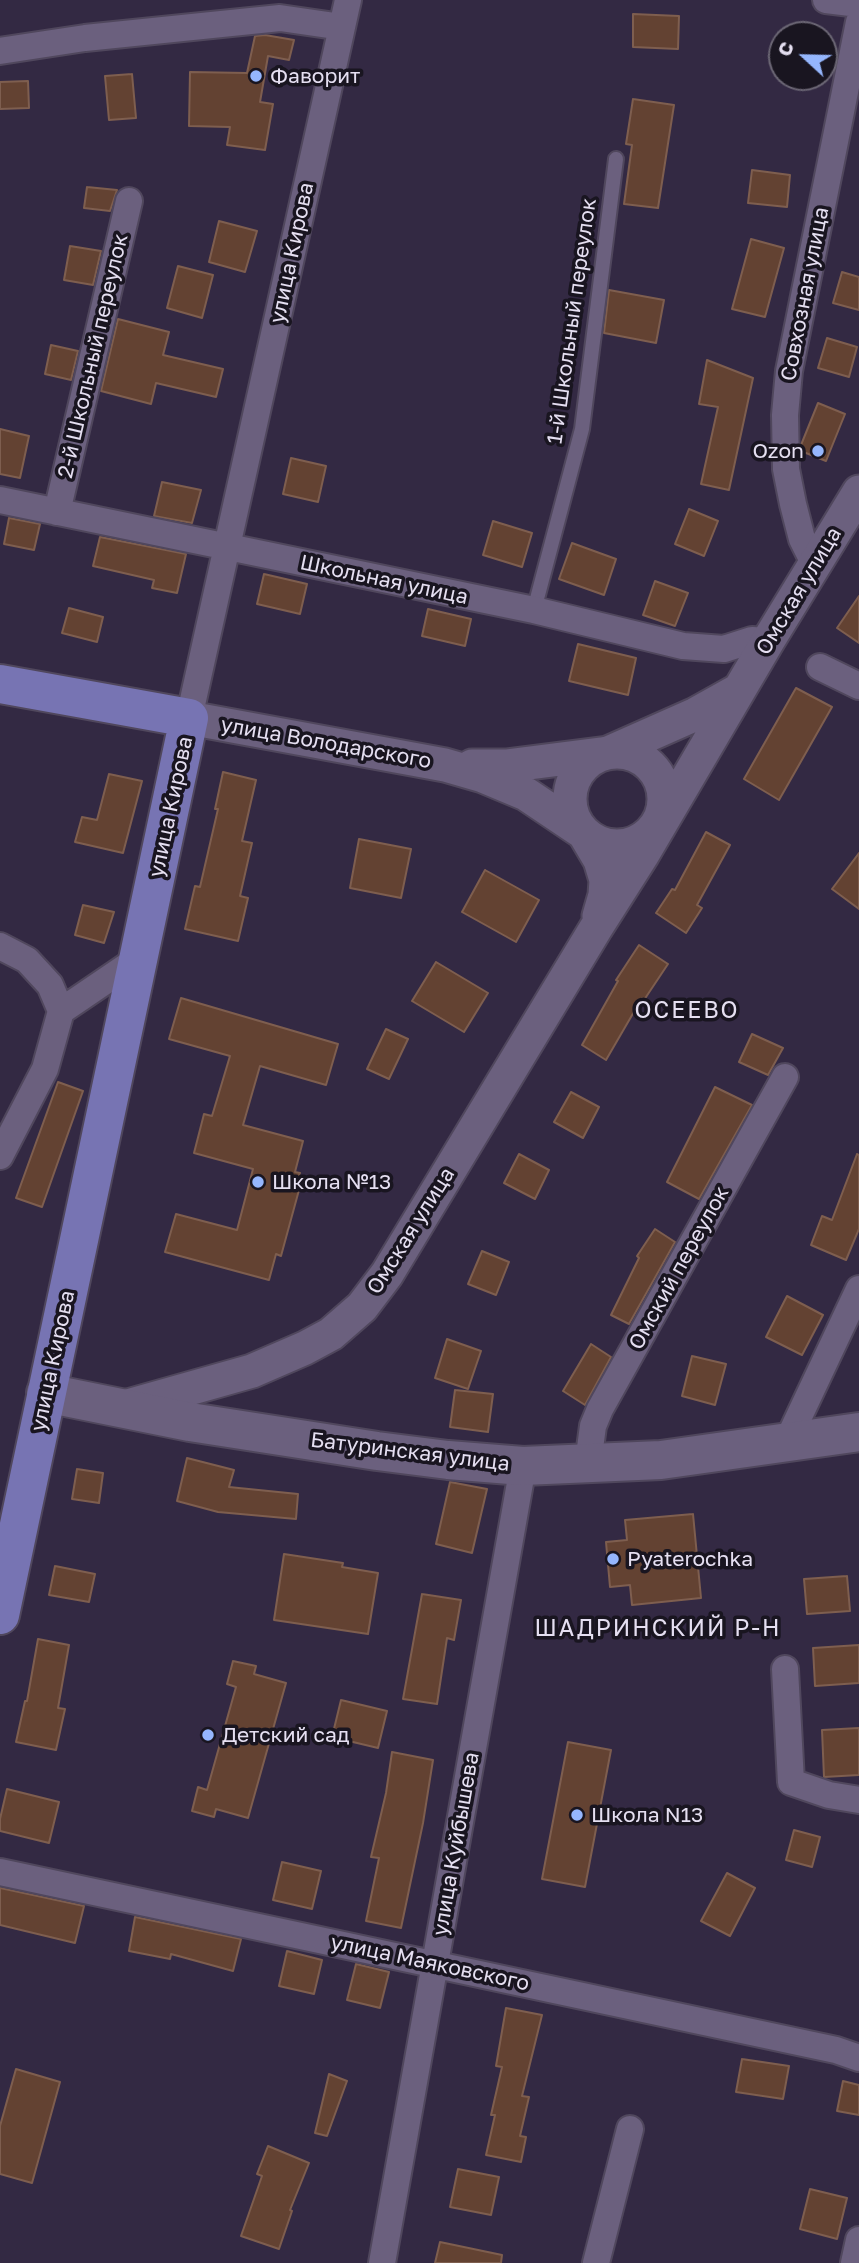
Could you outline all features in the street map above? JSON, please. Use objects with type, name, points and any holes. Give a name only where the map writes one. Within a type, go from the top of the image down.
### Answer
[{"type":"main road","name":"улица Володарского","points":[[0,684],[189,718]]},
{"type":"main road","name":"улица Кирова","points":[[0,1615],[189,718]]},
{"type":"main road","name":"Батуринская улица","points":[[46,1393],[190,1422],[377,1451],[523,1466],[661,1460],[859,1432]]},
{"type":"street","name":"улица Кирова","points":[[189,718],[348,0]]},
{"type":"street","points":[[826,0],[859,4]]},
{"type":"street","points":[[0,51],[85,38],[280,18],[342,27]]},
{"type":"street","name":"Совхозная улица","points":[[815,565],[802,539],[786,469],[785,415],[789,371],[859,22]]},
{"type":"street","name":"2-й Школьный переулок","points":[[57,512],[130,201]]},
{"type":"street","name":"Омская улица","points":[[121,1408],[252,1371],[331,1334],[362,1307],[394,1262],[643,854],[859,492]]},
{"type":"street","name":"Школьная улица","points":[[0,500],[534,610],[702,649],[724,649],[758,639],[768,641]]},
{"type":"street","points":[[820,667],[859,686]]},
{"type":"street","points":[[608,753],[633,754],[653,768],[664,791],[665,809],[661,823],[645,838],[622,846],[601,844],[584,833],[571,811],[572,786],[585,764],[608,753],[696,714],[740,689]]},
{"type":"street","name":"улица Володарского","points":[[189,718],[446,765],[483,776],[526,794],[584,833]]},
{"type":"street","name":"улица Володарского","points":[[446,765],[506,766],[608,753]]},
{"type":"street","name":"Омская улица","points":[[584,833],[600,860],[606,880],[596,928]]},
{"type":"street","points":[[0,946],[27,960],[50,985],[61,1011],[45,1069],[0,1156]]},
{"type":"street","points":[[61,1011],[139,958]]},
{"type":"street","name":"Омский переулок","points":[[588,1463],[593,1426],[600,1409],[785,1077]]},
{"type":"street","points":[[787,1442],[859,1290]]},
{"type":"street","name":"улица Куйбышева","points":[[382,2263],[523,1466]]},
{"type":"street","points":[[785,1668],[791,1782],[829,1795],[859,1800]]},
{"type":"street","name":"улица Маяковского","points":[[0,1872],[836,2050],[859,2058]]},
{"type":"street","points":[[596,2263],[630,2129]]},
{"type":"street","points":[[854,2263],[859,2240]]},
{"type":"lane","name":"1-й Школьный переулок","points":[[534,610],[582,429],[615,159]]},
{"type":"building","points":[[633,14],[679,16],[678,49],[633,47]]},
{"type":"building","points":[[255,36],[294,40],[289,60],[268,56],[260,102],[273,104],[265,150],[227,145],[230,127],[189,126],[190,72],[247,73]]},
{"type":"building","points":[[132,74],[136,118],[109,120],[105,76]]},
{"type":"building","points":[[28,81],[29,108],[0,109],[0,82]]},
{"type":"building","points":[[633,99],[674,105],[658,208],[624,204],[632,145],[626,144]]},
{"type":"building","points":[[752,170],[790,175],[787,207],[748,203]]},
{"type":"building","points":[[87,187],[117,190],[110,211],[84,208]]},
{"type":"building","points":[[219,221],[257,231],[245,272],[209,262]]},
{"type":"building","points":[[751,239],[784,248],[765,317],[732,309]]},
{"type":"building","points":[[70,246],[101,251],[93,285],[64,280]]},
{"type":"building","points":[[178,266],[213,275],[202,318],[167,308]]},
{"type":"building","points":[[842,272],[859,277],[859,310],[833,303]]},
{"type":"building","points":[[609,290],[664,300],[656,343],[604,333]]},
{"type":"building","points":[[118,319],[169,332],[163,355],[223,369],[216,397],[156,383],[151,404],[101,391]]},
{"type":"building","points":[[827,338],[857,347],[849,377],[818,368]]},
{"type":"building","points":[[51,345],[78,351],[71,380],[45,374]]},
{"type":"building","points":[[707,360],[753,378],[729,490],[701,484],[718,407],[699,404]]},
{"type":"building","points":[[818,403],[845,414],[826,461],[801,451]]},
{"type":"building","points":[[0,429],[29,436],[20,478],[0,474]]},
{"type":"building","points":[[291,458],[326,466],[318,502],[283,494]]},
{"type":"building","points":[[162,482],[201,490],[192,523],[154,516]]},
{"type":"building","points":[[689,509],[718,521],[704,556],[675,544]]},
{"type":"building","points":[[9,518],[40,524],[34,550],[4,544]]},
{"type":"building","points":[[493,521],[532,533],[522,567],[483,555]]},
{"type":"building","points":[[100,537],[186,554],[177,593],[152,588],[154,580],[93,566]]},
{"type":"building","points":[[572,543],[616,559],[604,595],[559,579]]},
{"type":"building","points":[[264,574],[307,584],[300,614],[257,604]]},
{"type":"building","points":[[655,581],[688,593],[675,626],[643,615]]},
{"type":"building","points":[[859,596],[859,643],[837,628]]},
{"type":"building","points":[[69,608],[103,617],[97,642],[62,633]]},
{"type":"building","points":[[428,609],[471,619],[465,646],[422,636]]},
{"type":"building","points":[[578,644],[636,658],[628,695],[569,681]]},
{"type":"building","points":[[796,688],[832,707],[779,800],[744,779]]},
{"type":"building","points":[[223,772],[256,780],[242,841],[252,843],[240,896],[248,898],[238,941],[185,929],[195,886],[200,887],[218,809],[215,809]]},
{"type":"building","points":[[109,774],[142,781],[123,853],[75,842],[82,817],[97,820]]},
{"type":"building","points":[[706,832],[730,845],[697,905],[702,908],[686,933],[656,913],[672,889],[675,890]]},
{"type":"building","points":[[359,839],[411,849],[401,898],[350,888]]},
{"type":"building","points":[[859,853],[859,909],[832,889]]},
{"type":"building","points":[[485,870],[539,900],[516,942],[462,912]]},
{"type":"building","points":[[83,905],[114,912],[104,943],[75,935]]},
{"type":"building","points":[[639,945],[668,964],[644,1000],[642,998],[606,1060],[582,1045],[618,981],[616,980]]},
{"type":"building","points":[[436,962],[488,993],[464,1032],[412,1001]]},
{"type":"building","points":[[181,998],[338,1044],[326,1085],[260,1066],[243,1125],[303,1141],[295,1172],[300,1173],[298,1178],[302,1179],[281,1256],[276,1254],[269,1280],[165,1252],[176,1214],[237,1230],[253,1169],[194,1153],[204,1114],[212,1116],[230,1056],[169,1039]]},
{"type":"building","points":[[386,1029],[408,1039],[389,1079],[367,1069]]},
{"type":"building","points":[[752,1034],[783,1048],[768,1075],[739,1062]]},
{"type":"building","points":[[58,1082],[83,1091],[42,1207],[16,1198]]},
{"type":"building","points":[[715,1087],[752,1105],[699,1199],[667,1182]]},
{"type":"building","points":[[571,1092],[599,1107],[583,1138],[554,1122]]},
{"type":"building","points":[[519,1154],[549,1170],[535,1199],[504,1183]]},
{"type":"building","points":[[857,1154],[859,1229],[846,1260],[811,1245],[822,1216],[832,1220]]},
{"type":"building","points":[[655,1229],[675,1242],[629,1324],[611,1315],[639,1258],[637,1256]]},
{"type":"building","points":[[482,1251],[509,1262],[496,1295],[468,1284]]},
{"type":"building","points":[[787,1296],[823,1315],[802,1355],[766,1337]]},
{"type":"building","points":[[447,1339],[481,1351],[468,1389],[435,1378]]},
{"type":"building","points":[[591,1344],[611,1357],[585,1405],[563,1391]]},
{"type":"building","points":[[692,1356],[726,1364],[715,1405],[682,1396]]},
{"type":"building","points":[[455,1390],[493,1394],[488,1432],[450,1427]]},
{"type":"building","points":[[187,1458],[234,1470],[229,1487],[298,1494],[296,1519],[218,1512],[177,1501]]},
{"type":"building","points":[[77,1469],[103,1473],[99,1503],[72,1499]]},
{"type":"building","points":[[450,1482],[487,1489],[472,1553],[436,1544]]},
{"type":"building","points":[[693,1514],[701,1598],[632,1605],[630,1585],[610,1587],[606,1542],[627,1540],[625,1520]]},
{"type":"building","points":[[284,1554],[343,1563],[342,1567],[378,1573],[368,1634],[274,1620]]},
{"type":"building","points":[[55,1566],[95,1574],[89,1602],[49,1595]]},
{"type":"building","points":[[847,1576],[850,1611],[807,1614],[804,1579]]},
{"type":"building","points":[[422,1594],[461,1600],[454,1640],[447,1638],[437,1704],[403,1699]]},
{"type":"building","points":[[38,1639],[69,1645],[58,1708],[65,1709],[56,1750],[16,1742],[27,1701]]},
{"type":"building","points":[[859,1645],[859,1683],[815,1686],[813,1648]]},
{"type":"building","points":[[233,1661],[256,1666],[254,1674],[286,1683],[248,1818],[216,1809],[214,1817],[192,1811],[198,1787],[207,1790],[236,1687],[227,1684]]},
{"type":"building","points":[[341,1700],[387,1711],[378,1748],[332,1737]]},
{"type":"building","points":[[859,1728],[859,1775],[824,1777],[822,1730]]},
{"type":"building","name":"Школа N13","points":[[568,1742],[611,1750],[585,1887],[542,1879]]},
{"type":"building","points":[[392,1752],[433,1760],[401,1928],[366,1921],[379,1858],[371,1857],[386,1793]]},
{"type":"building","points":[[7,1789],[59,1802],[49,1843],[0,1831]]},
{"type":"building","points":[[794,1830],[820,1837],[812,1867],[786,1860]]},
{"type":"building","points":[[282,1862],[321,1871],[312,1909],[273,1900]]},
{"type":"building","points":[[727,1873],[755,1888],[730,1936],[701,1921]]},
{"type":"building","points":[[0,1888],[84,1906],[75,1943],[0,1925]]},
{"type":"building","points":[[135,1917],[241,1939],[233,1971],[171,1954],[170,1959],[129,1951]]},
{"type":"building","points":[[287,1951],[322,1960],[314,1994],[279,1986]]},
{"type":"building","points":[[356,1964],[389,1972],[380,2008],[347,2000]]},
{"type":"building","points":[[506,2008],[542,2015],[522,2096],[529,2097],[520,2136],[526,2137],[521,2162],[486,2155],[495,2115],[491,2115],[502,2067],[496,2066]]},
{"type":"building","points":[[742,2059],[789,2066],[783,2099],[736,2092]]},
{"type":"building","points":[[16,2069],[60,2082],[32,2183],[0,2174],[0,2126]]},
{"type":"building","points":[[329,2074],[347,2081],[327,2136],[315,2133]]},
{"type":"building","points":[[843,2081],[859,2085],[859,2115],[837,2111]]},
{"type":"building","points":[[268,2146],[309,2163],[290,2210],[292,2211],[279,2249],[241,2236],[262,2176],[257,2174]]},
{"type":"building","points":[[458,2169],[499,2177],[491,2215],[450,2207]]},
{"type":"building","points":[[810,2189],[847,2198],[837,2239],[800,2229]]},
{"type":"building","points":[[440,2242],[502,2255],[501,2263],[435,2263]]},
{"type":"place","name":"Фаворит","points":[[256,76]]},
{"type":"place","name":"Ozon","points":[[818,451]]},
{"type":"place","name":"Школа №13","points":[[258,1182]]},
{"type":"place","name":"Pyaterochka","points":[[613,1559]]},
{"type":"place","name":"Детский сад","points":[[208,1735]]},
{"type":"place","name":"Школа N13","points":[[577,1815]]},
{"type":"district","name":"ОСЕЕВО","points":[[687,1011]]},
{"type":"district","name":"ШАДРИНСКИЙ Р-Н","points":[[658,1629]]}]
